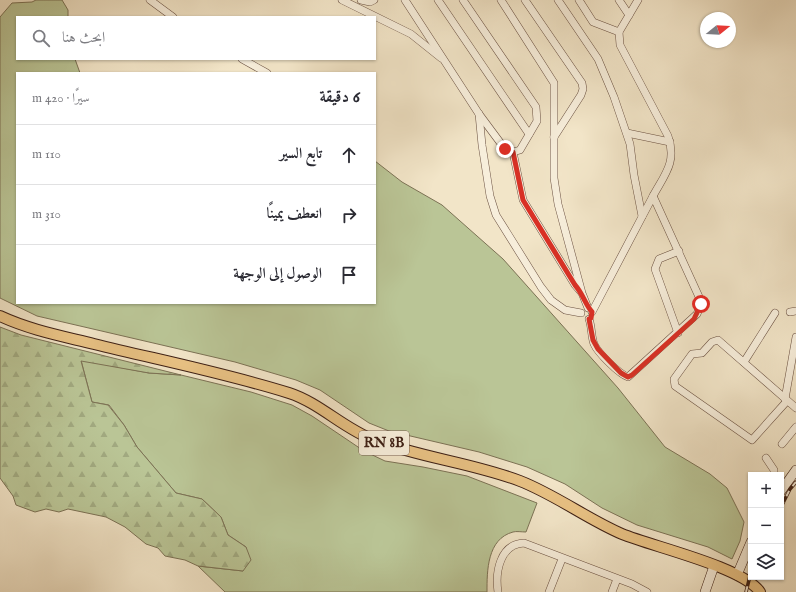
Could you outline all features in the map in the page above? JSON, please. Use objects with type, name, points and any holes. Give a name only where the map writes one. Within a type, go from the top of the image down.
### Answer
[{"type":"main road","name":"RN 8B","points":[[0,316],[29,328],[207,370],[291,394],[307,400],[356,432],[373,440],[520,481],[543,491],[592,519],[623,534],[714,566],[748,580],[760,592]]},
{"type":"main road","points":[[784,488],[796,470]]},
{"type":"main road","points":[[737,575],[750,544]]},
{"type":"main road","points":[[705,592],[714,566]]},
{"type":"street","points":[[150,0],[172,16]]},
{"type":"street","points":[[342,0],[374,16]]},
{"type":"street","points":[[361,0],[370,2],[374,0]]},
{"type":"street","points":[[405,0],[479,114],[505,149],[513,152],[520,150],[536,121],[536,107],[463,0]]},
{"type":"street","points":[[438,0],[529,134]]},
{"type":"street","points":[[500,0],[554,83],[554,178],[558,204],[582,293],[590,310],[591,318],[589,319],[593,340],[598,349],[621,373],[628,377],[694,319],[701,304],[679,251],[653,196]]},
{"type":"street","points":[[525,0],[582,83],[583,89],[581,95],[554,137]]},
{"type":"street","points":[[558,0],[598,59],[614,97],[631,150],[642,216]]},
{"type":"street","points":[[579,0],[594,22],[619,32]]},
{"type":"street","points":[[619,0],[629,15]]},
{"type":"street","points":[[590,310],[671,163],[672,149],[670,142],[620,45],[619,32],[638,0]]},
{"type":"street","points":[[376,17],[411,34],[445,61]]},
{"type":"street","points":[[244,60],[265,72]]},
{"type":"street","points":[[479,114],[490,196],[496,215],[541,288],[551,300],[565,310],[581,313],[584,318],[589,319]]},
{"type":"street","points":[[627,134],[670,142]]},
{"type":"street","points":[[513,152],[523,200],[575,285],[582,293]]},
{"type":"street","points":[[678,333],[655,269],[659,259],[679,251]]},
{"type":"street","points":[[581,313],[585,309],[590,310]]},
{"type":"street","points":[[744,362],[775,313]]},
{"type":"street","points":[[796,337],[786,400],[752,440],[675,386],[673,382],[692,354],[702,354],[715,340],[727,346],[786,400],[796,408]]},
{"type":"street","points":[[782,444],[796,427]]},
{"type":"street","points":[[766,458],[774,472]]},
{"type":"street","points":[[498,592],[498,567],[502,556],[509,547],[516,543],[529,544],[562,559],[617,579],[647,592]]},
{"type":"street","points":[[549,592],[562,559]]},
{"type":"street","points":[[612,592],[617,579]]},
{"type":"green space","points":[[36,0],[62,0],[68,10],[68,16],[16,16],[16,60],[75,60],[80,72],[16,72],[16,304],[376,304],[376,162],[402,182],[442,205],[503,259],[618,388],[665,447],[710,474],[727,488],[744,522],[740,541],[732,559],[708,547],[637,525],[602,508],[565,484],[527,467],[479,452],[389,431],[369,423],[320,390],[296,380],[235,362],[37,316],[0,298],[0,17],[12,3],[32,2]]},
{"type":"green space","points":[[0,327],[21,335],[181,375],[149,373],[81,361],[92,402],[108,405],[124,425],[137,447],[176,493],[202,499],[221,517],[228,535],[246,547],[251,560],[243,571],[198,566],[185,560],[165,556],[158,548],[146,544],[125,527],[106,517],[68,509],[59,512],[46,509],[35,512],[16,505],[13,496],[0,478]]},
{"type":"green space","points":[[81,360],[149,373],[181,375],[251,392],[292,405],[312,416],[364,451],[385,461],[467,476],[537,503],[526,532],[514,532],[504,536],[498,541],[493,549],[488,566],[487,592],[225,592],[198,566],[243,571],[246,547],[228,535],[221,517],[202,499],[176,493],[137,447],[124,425],[109,405],[92,402]]},
{"type":"railway","points":[[784,501],[790,489],[796,482]]},
{"type":"railway","points":[[746,592],[749,580]]},
{"type":"route","points":[[505,149],[513,152],[523,200],[575,285],[582,293],[588,308],[592,312],[593,315],[589,319],[595,345],[624,376],[628,377],[632,375],[694,319],[701,304]]}]
